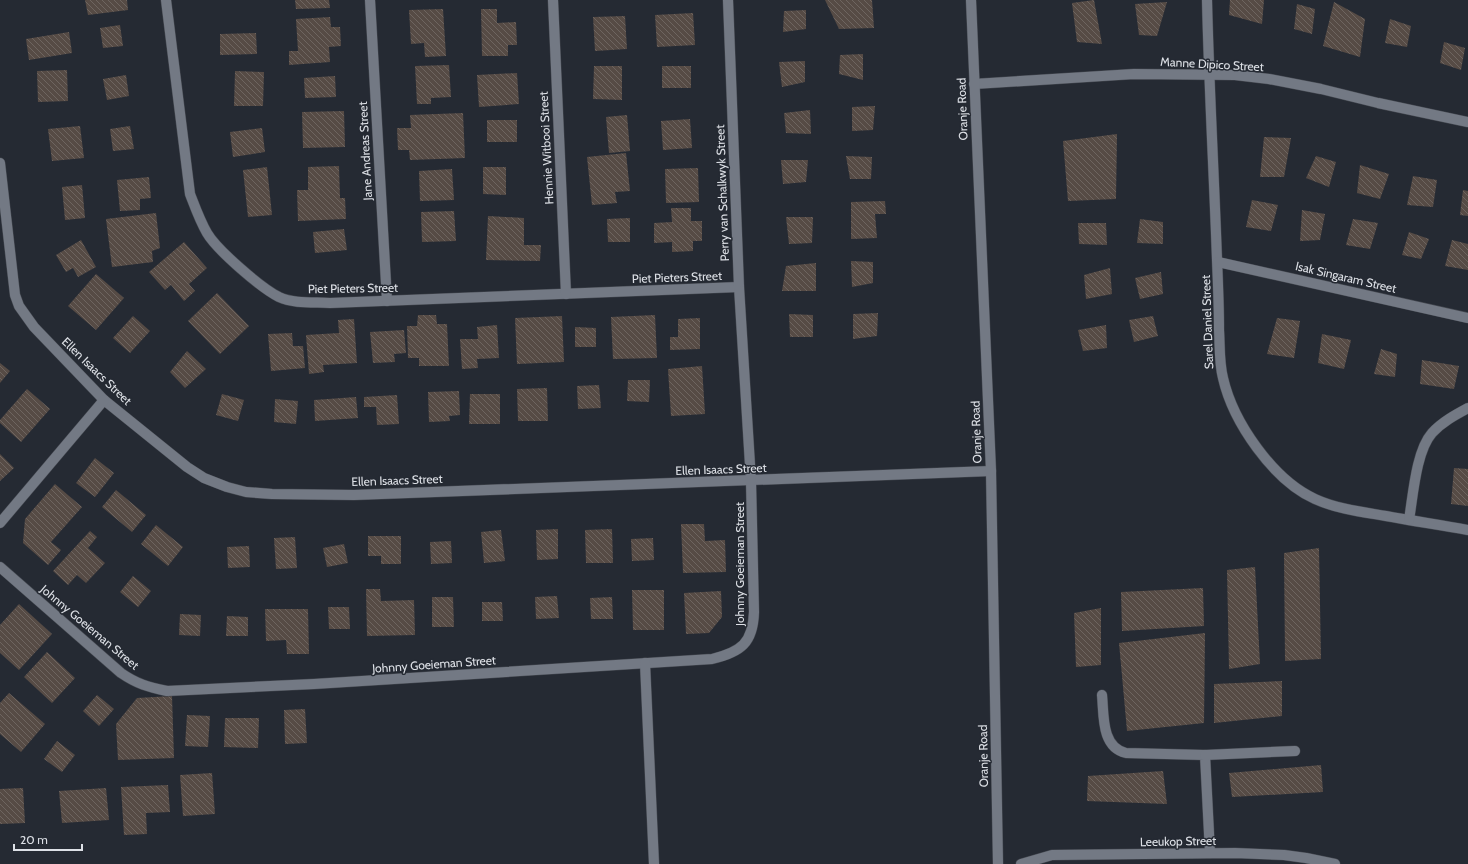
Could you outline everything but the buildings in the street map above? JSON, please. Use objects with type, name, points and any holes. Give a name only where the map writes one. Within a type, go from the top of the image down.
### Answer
[{"type":"street","name":"Piet Pieters Street","points":[[166,0],[190,194],[197,213],[208,235],[224,252],[243,270],[279,297],[294,301],[330,304],[739,287]]},
{"type":"street","name":"Jane Andreas Street","points":[[370,0],[387,301]]},
{"type":"street","name":"Hennie Witbooi Street","points":[[552,0],[566,294]]},
{"type":"street","name":"Perry van Schalkwyk Street","points":[[728,0],[739,287],[751,481]]},
{"type":"street","name":"Oranje Road","points":[[971,0],[991,471],[998,864]]},
{"type":"street","name":"Sarel Daniel Street","points":[[1207,0],[1208,74],[1218,262],[1222,377],[1230,401],[1239,420],[1260,452],[1285,478],[1315,499],[1350,510],[1468,530]]},
{"type":"street","name":"Manne Dipico Street","points":[[974,84],[1134,74],[1208,74],[1235,76],[1277,81],[1321,89],[1468,122]]},
{"type":"street","name":"Ellen Isaacs Street","points":[[0,163],[13,284],[19,306],[34,327],[104,400],[186,467],[204,478],[227,487],[246,492],[272,494],[354,495],[991,471]]},
{"type":"street","name":"Isak Singaram Street","points":[[1218,262],[1468,318]]},
{"type":"street","points":[[0,523],[104,400]]},
{"type":"street","points":[[1409,520],[1423,447],[1431,434],[1438,427],[1468,408]]},
{"type":"street","name":"Johnny Goeieman Street","points":[[0,567],[121,673],[132,681],[146,687],[167,691],[314,684],[712,659],[738,650],[746,642],[752,632],[754,612],[751,481]]},
{"type":"street","points":[[645,664],[654,864]]},
{"type":"street","points":[[1102,695],[1105,729],[1110,741],[1117,749],[1126,752],[1205,755],[1295,751]]},
{"type":"street","points":[[1205,755],[1210,854]]},
{"type":"street","name":"Leeukop Street","points":[[1021,864],[1052,855],[1235,853],[1284,855],[1335,864]]}]
